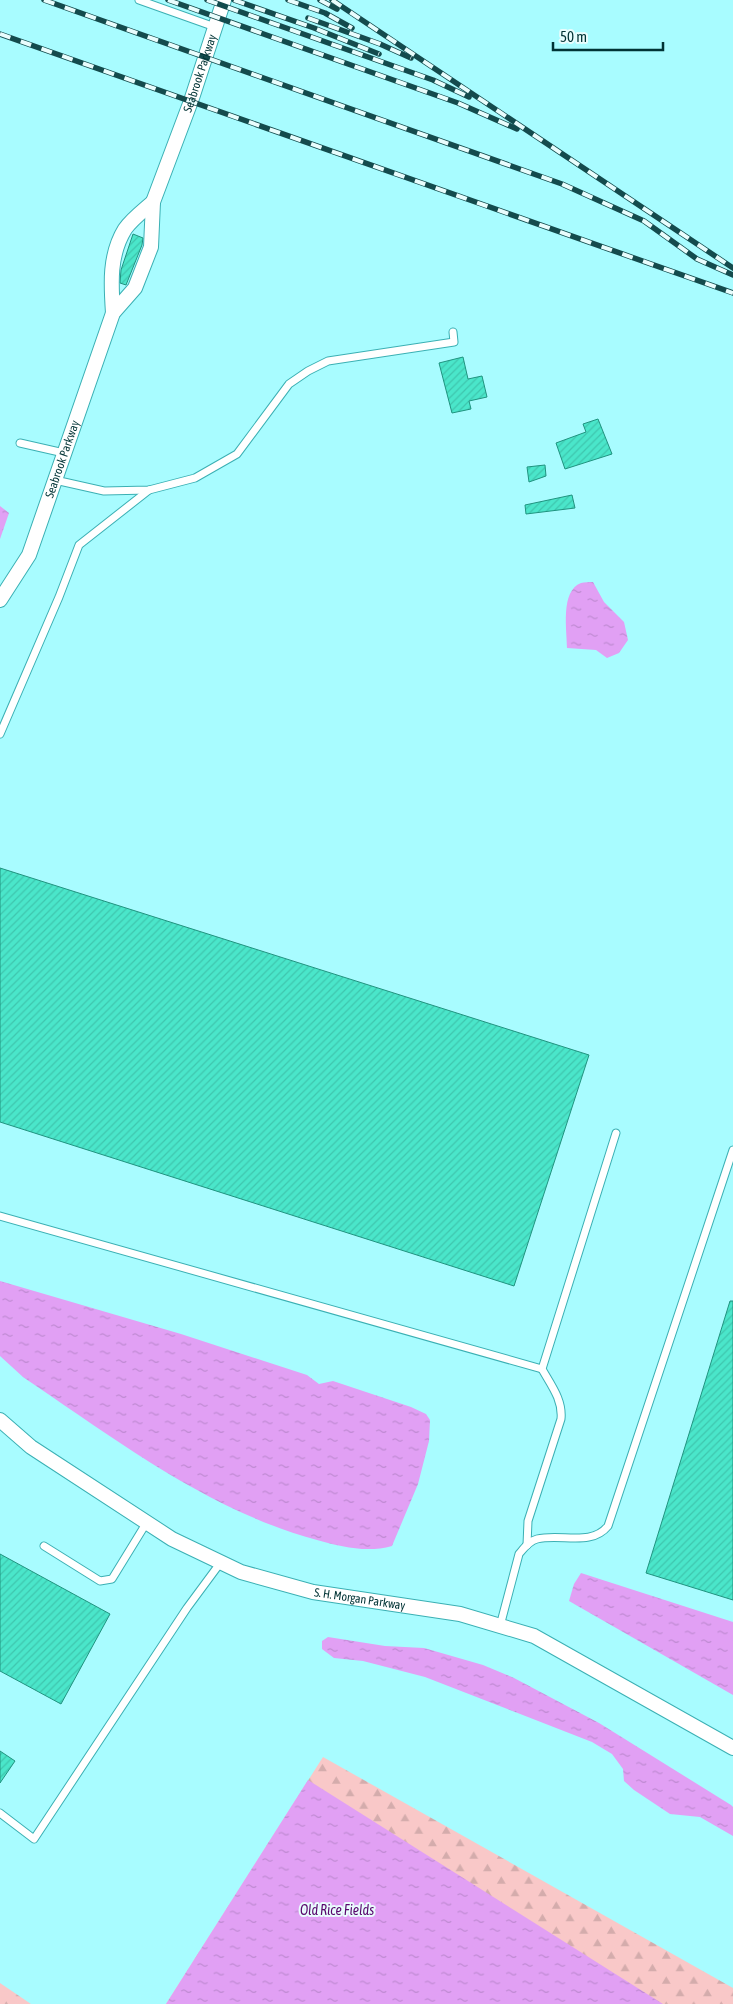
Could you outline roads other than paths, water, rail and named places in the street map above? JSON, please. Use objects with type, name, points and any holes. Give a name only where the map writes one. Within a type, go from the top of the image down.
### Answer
[{"type":"street","name":"Seabrook Parkway","points":[[0,600],[30,554],[113,313],[135,288],[151,247],[153,202],[176,142],[224,0]]},
{"type":"street","name":"Seabrook Parkway","points":[[113,313],[110,278],[116,251],[126,229],[153,202]]},
{"type":"street","name":"S. H. Morgan Parkway","points":[[0,1420],[31,1447],[172,1538],[241,1572],[313,1592],[460,1614],[534,1636],[733,1748]]},
{"type":"lane","points":[[139,0],[215,27]]},
{"type":"lane","points":[[55,480],[104,491],[149,490],[195,478],[237,454],[289,384],[308,370],[328,360],[454,342],[453,332]]},
{"type":"lane","points":[[20,443],[64,453]]},
{"type":"lane","points":[[0,734],[59,597],[79,545],[149,490]]},
{"type":"lane","points":[[542,1369],[616,1133]]},
{"type":"lane","points":[[500,1626],[519,1554],[527,1545],[536,1539],[592,1537],[602,1533],[608,1526],[733,1150]]},
{"type":"lane","points":[[0,1216],[542,1369],[561,1404],[562,1410],[561,1419],[528,1521],[527,1545]]},
{"type":"lane","points":[[44,1546],[100,1581],[107,1581],[112,1579],[147,1522]]},
{"type":"lane","points":[[0,1813],[34,1839],[187,1608],[221,1562]]},
{"type":"water","points":[[0,506],[9,513],[0,539]]},
{"type":"water","points":[[593,582],[604,602],[624,622],[628,640],[619,653],[607,658],[596,650],[567,648],[566,612],[570,594],[574,587],[581,583]]},
{"type":"water","points":[[0,1281],[181,1334],[307,1375],[319,1384],[333,1381],[411,1407],[426,1414],[430,1420],[429,1441],[418,1484],[392,1546],[373,1549],[345,1547],[277,1527],[238,1511],[201,1492],[164,1471],[93,1425],[23,1377],[0,1356]]},
{"type":"water","points":[[581,1573],[733,1622],[733,1695],[569,1601],[574,1584]]},
{"type":"water","points":[[328,1637],[385,1646],[424,1648],[483,1665],[514,1678],[599,1723],[731,1805],[733,1807],[733,1836],[700,1817],[670,1814],[634,1790],[624,1781],[623,1769],[612,1754],[592,1742],[425,1677],[363,1661],[334,1658],[322,1649],[322,1641]]},
{"type":"water","name":"Old Rice Fields","points":[[308,1780],[663,2004],[166,2004]]},
{"type":"railway","points":[[44,0],[562,184],[644,221],[697,259],[733,275]]},
{"type":"railway","points":[[168,0],[458,103],[517,129]]},
{"type":"railway","points":[[207,0],[433,80],[469,97]]},
{"type":"railway","points":[[234,0],[314,28],[379,54]]},
{"type":"railway","points":[[288,0],[325,13],[352,28]]},
{"type":"railway","points":[[320,0],[337,9]]},
{"type":"railway","points":[[332,0],[733,268]]},
{"type":"railway","points":[[308,18],[380,44],[411,58]]},
{"type":"railway","points":[[0,34],[733,293]]}]
